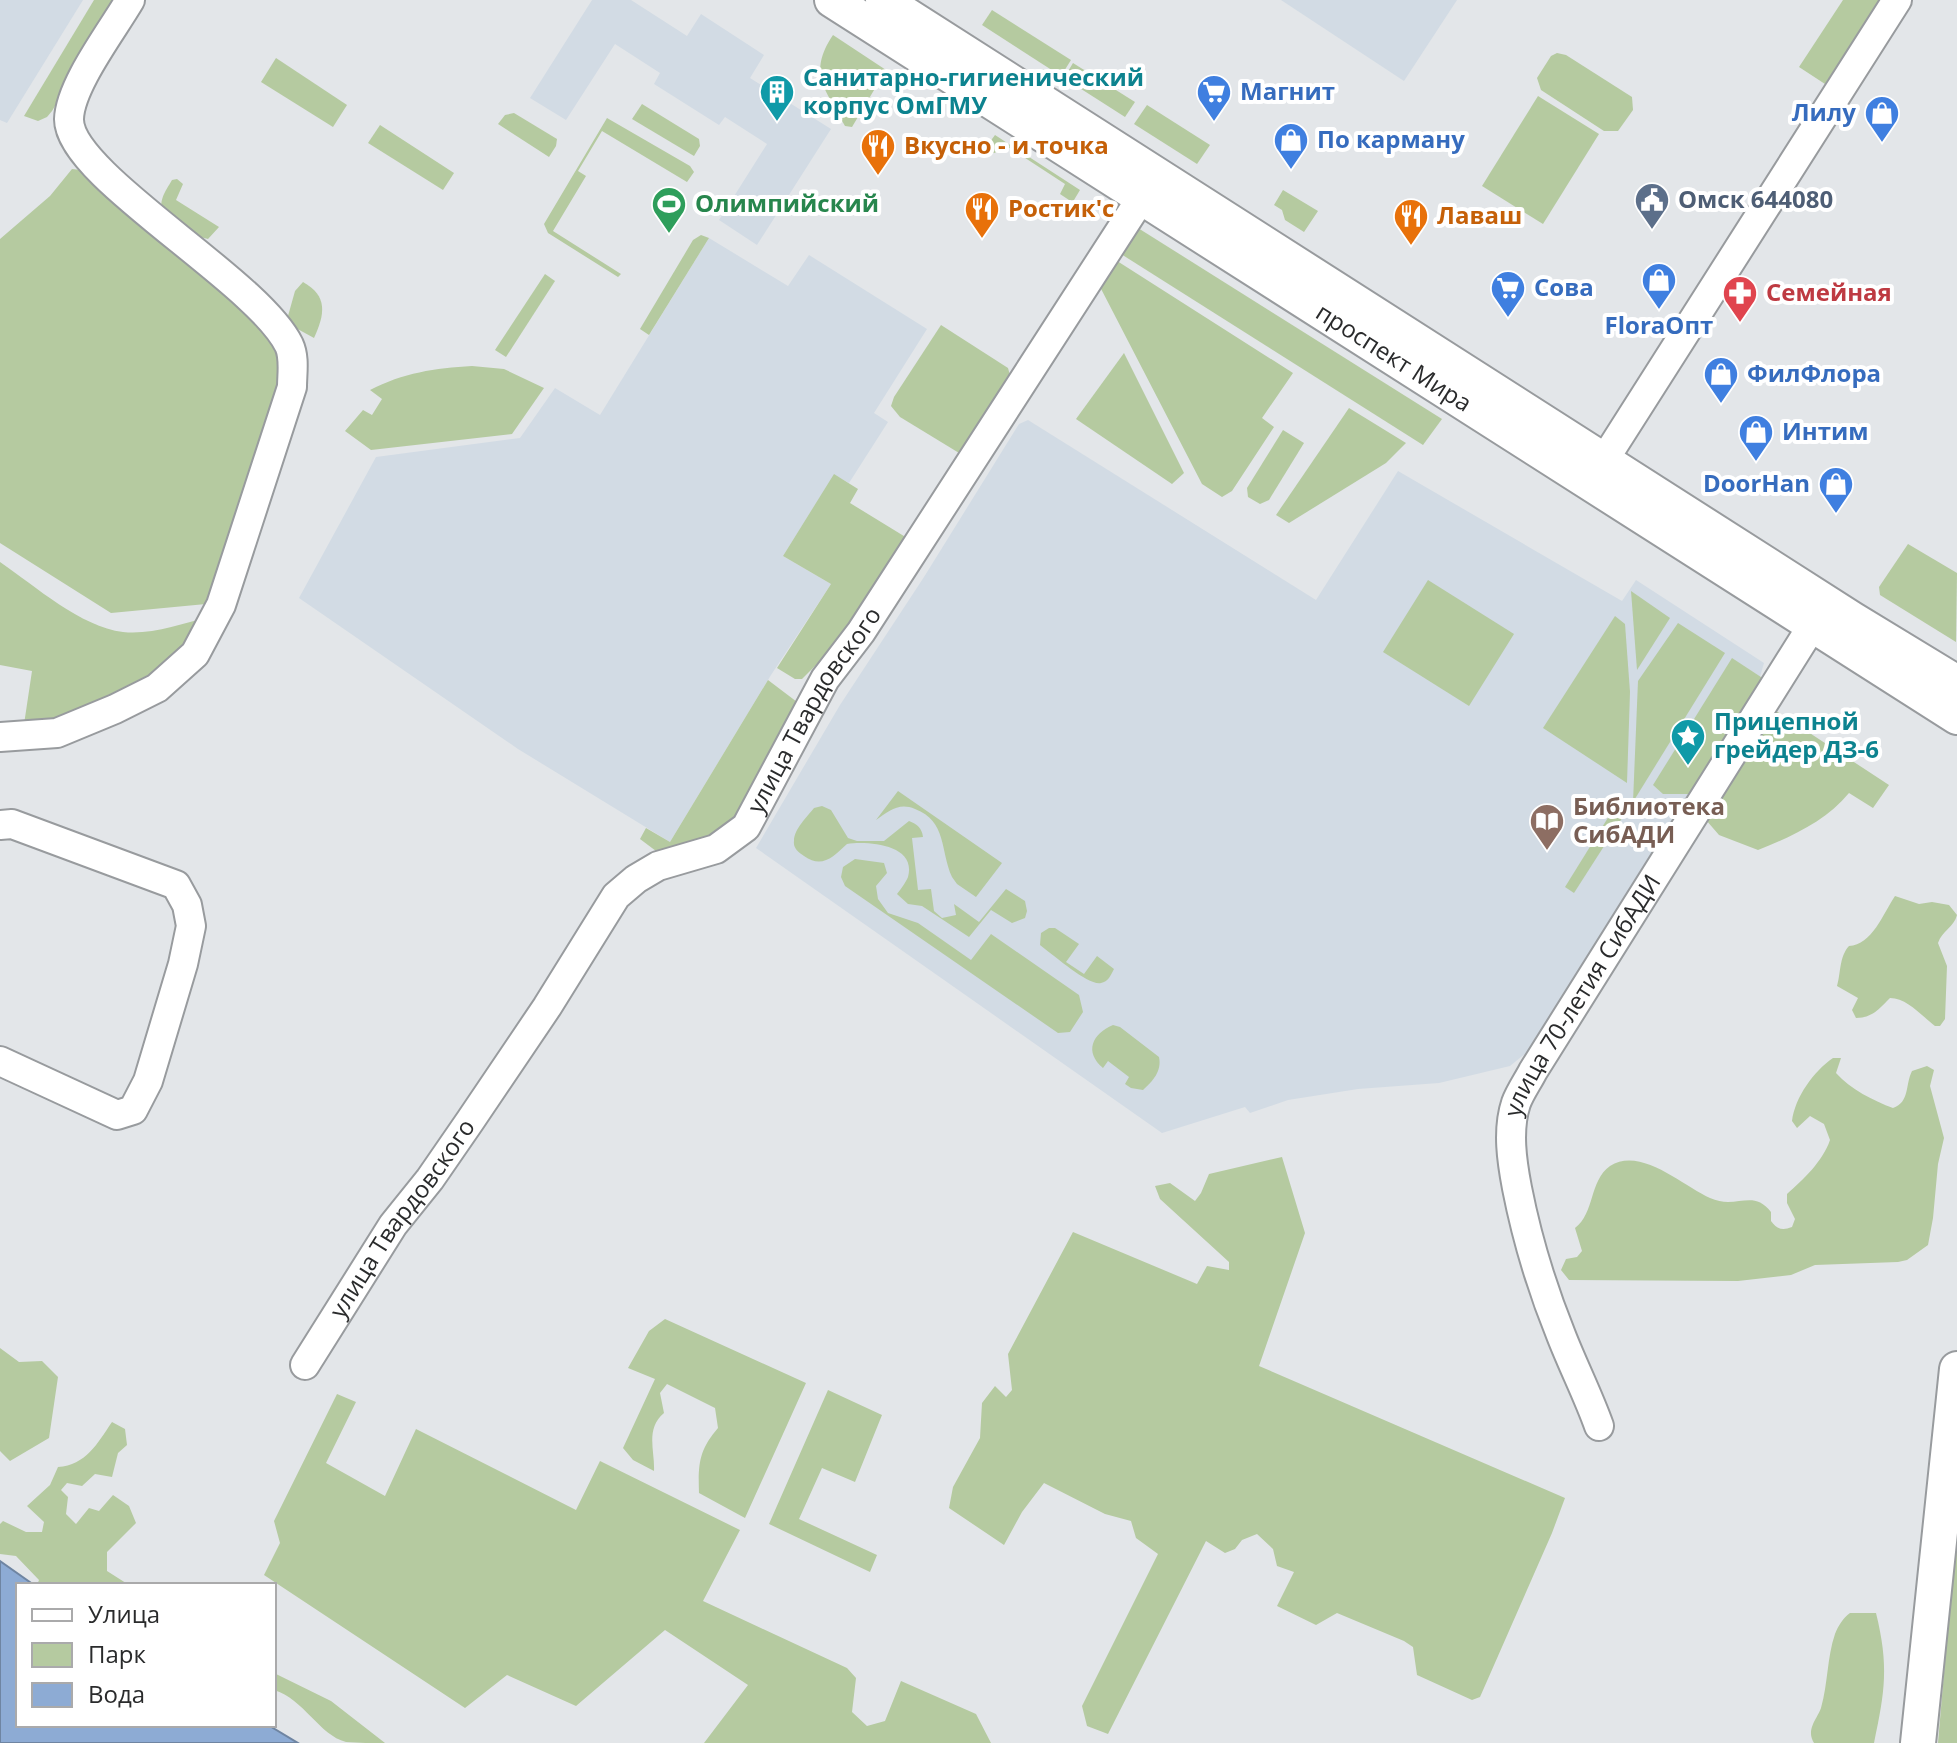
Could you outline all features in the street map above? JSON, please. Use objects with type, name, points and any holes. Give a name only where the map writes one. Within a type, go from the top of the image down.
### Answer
[{"type":"main road","name":"проспект Мира","points":[[832,0],[1142,197],[1597,472]]},
{"type":"main road","name":"проспект Мира","points":[[883,0],[1597,472],[1918,675],[1957,717]]},
{"type":"main road","points":[[1918,675],[1957,672]]},
{"type":"main road","name":"проспект Мира","points":[[1918,675],[1957,683]]},
{"type":"main road","points":[[1918,675],[1957,727]]},
{"type":"main road","points":[[1918,1743],[1957,1369]]},
{"type":"street","points":[[0,737],[57,733],[115,709],[157,688],[195,654],[221,605],[292,387],[293,359],[289,344],[263,310],[103,175],[74,138],[69,116],[74,91],[130,0]]},
{"type":"street","points":[[1597,472],[1897,0]]},
{"type":"street","name":"улица Твардовского","points":[[305,1365],[393,1225],[470,1121],[547,1007],[616,896],[658,866],[716,849],[746,827],[825,679],[861,632],[1142,197]]},
{"type":"street","name":"улица 70-летия СибАДИ","points":[[1599,1426],[1586,1389],[1561,1336],[1523,1219],[1512,1160],[1512,1125],[1516,1103],[1533,1071],[1819,614]]},
{"type":"street","points":[[0,825],[12,824],[176,885],[187,905],[191,926],[183,964],[148,1081],[133,1110],[117,1115],[0,1061]]},
{"type":"shaded area","points":[[0,0],[83,0],[7,123],[0,120]]},
{"type":"shaded area","name":"Санитарно-гигиенический корпус ОмГМУ","points":[[592,0],[631,0],[687,36],[701,14],[764,55],[750,78],[831,129],[757,245],[719,220],[767,144],[725,117],[719,125],[654,84],[660,73],[615,44],[566,120],[530,98]]},
{"type":"shaded area","points":[[1281,0],[1457,0],[1404,81]]},
{"type":"shaded area","points":[[709,238],[788,286],[809,255],[927,329],[874,413],[888,422],[849,483],[834,475],[783,556],[831,584],[771,675],[670,842],[518,749],[299,598],[376,457],[520,438],[555,388],[600,415]]},
{"type":"shaded area","points":[[1028,420],[1316,600],[1398,471],[1622,601],[1636,580],[1764,663],[1760,677],[1532,1048],[1510,1066],[1439,1083],[1358,1089],[1288,1100],[1250,1113],[1245,1107],[1162,1133],[756,848],[840,705],[1019,424]]},
{"type":"green space","points":[[94,0],[118,0],[52,111],[38,121],[24,116]]},
{"type":"green space","points":[[1843,0],[1880,0],[1825,84],[1799,67]]},
{"type":"green space","points":[[992,10],[1071,60],[1061,76],[982,25]]},
{"type":"green space","points":[[833,35],[886,70],[852,127],[845,126],[822,81],[821,60]]},
{"type":"green space","points":[[1557,53],[1566,55],[1632,97],[1633,110],[1618,131],[1604,131],[1541,90],[1537,78],[1551,56]]},
{"type":"green space","points":[[276,58],[347,105],[333,127],[261,82]]},
{"type":"green space","points":[[1073,63],[1135,102],[1125,117],[1064,78]]},
{"type":"green space","points":[[1538,96],[1599,134],[1543,224],[1482,186]]},
{"type":"green space","points":[[642,104],[699,139],[700,146],[694,156],[632,119]]},
{"type":"green space","points":[[1147,105],[1210,145],[1197,164],[1134,124]]},
{"type":"green space","points":[[514,113],[557,139],[549,157],[498,124],[505,115]]},
{"type":"green space","points":[[607,118],[690,166],[694,172],[687,182],[602,131],[578,171],[586,176],[553,231],[621,274],[618,277],[548,233],[544,224]]},
{"type":"green space","points":[[380,125],[454,173],[443,190],[368,143]]},
{"type":"green space","points":[[995,135],[1080,190],[1074,200],[1060,194],[1065,184],[1002,143],[995,153],[989,152],[986,147]]},
{"type":"green space","points":[[72,169],[81,170],[223,291],[271,340],[281,357],[280,388],[206,604],[111,613],[0,543],[0,239],[50,196]]},
{"type":"green space","points":[[177,179],[183,184],[176,200],[219,227],[208,239],[164,216],[161,206],[163,197],[172,180]]},
{"type":"green space","points":[[1283,190],[1318,211],[1304,232],[1285,220],[1282,210],[1274,205]]},
{"type":"green space","points":[[1138,228],[1442,419],[1423,445],[1121,254]]},
{"type":"green space","points":[[701,235],[709,238],[649,335],[640,329],[693,240]]},
{"type":"green space","points":[[1114,259],[1293,373],[1262,418],[1274,427],[1232,491],[1222,497],[1202,484],[1098,283]]},
{"type":"green space","points":[[545,274],[555,281],[506,357],[495,350]]},
{"type":"green space","points":[[303,282],[317,293],[322,306],[314,338],[294,327],[288,316],[295,291]]},
{"type":"green space","points":[[941,325],[1008,368],[1011,379],[964,456],[900,417],[891,406]]},
{"type":"green space","points":[[1124,353],[1184,473],[1172,484],[1076,419]]},
{"type":"green space","points":[[472,366],[504,369],[544,388],[512,434],[371,450],[345,431],[363,410],[372,415],[382,399],[370,390],[420,372]]},
{"type":"green space","points":[[1349,408],[1406,443],[1386,463],[1289,523],[1276,515]]},
{"type":"green space","points":[[1283,430],[1304,443],[1269,500],[1260,504],[1248,497],[1247,488]]},
{"type":"green space","points":[[834,474],[858,489],[850,503],[912,541],[837,644],[802,679],[795,679],[777,668],[831,584],[783,556]]},
{"type":"green space","points":[[1908,544],[1957,573],[1956,642],[1880,595],[1879,587]]},
{"type":"green space","points":[[0,562],[59,604],[107,629],[144,632],[208,617],[202,631],[134,692],[23,731],[32,671],[0,665]]},
{"type":"green space","points":[[1428,580],[1514,634],[1469,706],[1383,652]]},
{"type":"green space","points":[[1631,591],[1670,618],[1637,670]]},
{"type":"green space","points":[[1615,616],[1625,624],[1630,692],[1627,783],[1543,728]]},
{"type":"green space","points":[[1678,623],[1725,653],[1633,802],[1638,681]]},
{"type":"green space","points":[[1732,658],[1767,681],[1695,794],[1663,794],[1653,785]]},
{"type":"green space","points":[[768,680],[801,705],[737,826],[664,857],[640,839],[646,828],[670,842]]},
{"type":"green space","points":[[1773,709],[1889,785],[1873,808],[1849,793],[1819,820],[1758,850],[1719,835],[1706,820]]},
{"type":"green space","points":[[898,791],[1002,863],[976,897],[952,877],[938,829],[925,814],[909,807],[899,807],[876,820]]},
{"type":"green space","points":[[822,806],[831,810],[848,838],[857,841],[884,841],[909,821],[919,827],[923,837],[912,838],[918,890],[931,889],[934,911],[942,918],[956,915],[954,904],[979,922],[1006,889],[1025,901],[1025,918],[1012,923],[991,910],[969,937],[922,906],[908,904],[897,894],[908,877],[909,866],[898,851],[877,844],[847,844],[827,860],[810,860],[796,850],[796,832],[814,808]]},
{"type":"green space","points":[[1614,808],[1624,815],[1574,893],[1565,887]]},
{"type":"green space","points":[[855,859],[884,863],[887,873],[876,886],[878,899],[888,913],[918,923],[971,960],[991,934],[1079,995],[1083,1012],[1070,1032],[1058,1033],[845,886],[841,877],[843,867]]},
{"type":"green space","points":[[1895,896],[1919,904],[1932,902],[1949,905],[1957,915],[1938,943],[1947,966],[1945,1019],[1940,1026],[1935,1026],[1908,1004],[1890,998],[1871,1015],[1856,1018],[1852,1010],[1858,998],[1837,986],[1846,950],[1870,934]]},
{"type":"green space","points":[[1055,928],[1079,944],[1066,962],[1084,974],[1097,956],[1114,969],[1109,978],[1101,983],[1089,980],[1040,945],[1041,933]]},
{"type":"green space","points":[[1113,1025],[1159,1057],[1158,1071],[1143,1090],[1125,1084],[1129,1077],[1108,1061],[1103,1068],[1094,1056],[1092,1050],[1096,1038]]},
{"type":"green space","points":[[1833,1058],[1841,1058],[1836,1073],[1848,1084],[1893,1108],[1905,1097],[1912,1071],[1927,1066],[1934,1070],[1930,1086],[1944,1138],[1928,1245],[1907,1260],[1898,1262],[1815,1265],[1791,1275],[1738,1281],[1569,1280],[1561,1270],[1566,1259],[1577,1257],[1582,1251],[1575,1228],[1586,1214],[1603,1172],[1622,1161],[1648,1164],[1719,1201],[1758,1201],[1771,1212],[1771,1221],[1775,1226],[1783,1229],[1792,1227],[1795,1219],[1787,1203],[1787,1194],[1818,1163],[1830,1140],[1824,1124],[1810,1116],[1797,1128],[1792,1121],[1794,1112],[1806,1085]]},
{"type":"green space","points":[[1282,1157],[1305,1233],[1259,1366],[1565,1498],[1480,1697],[1472,1700],[1417,1675],[1413,1647],[1404,1641],[1337,1613],[1316,1625],[1277,1606],[1294,1572],[1277,1566],[1273,1549],[1257,1534],[1242,1540],[1235,1549],[1225,1553],[1206,1541],[1108,1734],[1087,1726],[1082,1706],[1158,1554],[1136,1538],[1131,1521],[1105,1514],[1044,1483],[1022,1512],[1004,1545],[949,1508],[953,1487],[980,1438],[982,1403],[995,1386],[1006,1397],[1012,1390],[1008,1354],[1073,1232],[1197,1284],[1207,1266],[1229,1270],[1229,1262],[1160,1199],[1155,1186],[1170,1183],[1195,1201],[1209,1174]]},
{"type":"green space","points":[[665,1319],[806,1383],[745,1518],[699,1493],[701,1458],[718,1428],[715,1408],[667,1384],[660,1393],[664,1413],[653,1433],[654,1471],[633,1460],[623,1448],[655,1379],[628,1368],[649,1331]]},
{"type":"green space","points":[[0,1348],[19,1362],[42,1361],[58,1377],[49,1438],[10,1461],[0,1451]]},
{"type":"green space","points":[[828,1390],[882,1415],[855,1482],[822,1468],[799,1519],[877,1555],[870,1572],[769,1524]]},
{"type":"green space","points":[[337,1394],[356,1402],[326,1463],[385,1496],[416,1429],[576,1510],[600,1461],[740,1530],[703,1601],[847,1668],[856,1678],[852,1712],[867,1726],[885,1721],[901,1681],[976,1714],[991,1743],[704,1743],[748,1685],[665,1630],[576,1706],[507,1675],[465,1708],[264,1575],[280,1543],[274,1521]]},
{"type":"green space","points":[[112,1422],[125,1429],[127,1445],[118,1453],[112,1477],[95,1474],[82,1486],[67,1483],[61,1490],[68,1497],[66,1514],[76,1524],[89,1508],[99,1511],[113,1495],[129,1506],[136,1523],[107,1552],[107,1571],[126,1583],[38,1583],[39,1580],[16,1556],[0,1554],[0,1524],[3,1521],[26,1532],[42,1532],[44,1522],[27,1506],[50,1485],[58,1467],[83,1458]]},
{"type":"green space","points":[[1957,1521],[1957,1743],[1938,1743]]},
{"type":"green space","points":[[1850,1613],[1876,1613],[1883,1648],[1884,1678],[1874,1743],[1814,1743],[1811,1729],[1821,1708],[1832,1643],[1839,1625]]},
{"type":"green space","points":[[276,1674],[331,1701],[385,1743],[346,1742],[336,1738],[276,1691]]},
{"type":"water","points":[[0,1561],[31,1583],[16,1583],[16,1727],[271,1727],[298,1743],[0,1743]]},
{"type":"place","name":"Санитарно-гигиенический корпус ОмГМУ","points":[[777,123]]},
{"type":"place","name":"Магнит","points":[[1214,123]]},
{"type":"place","name":"Лилу","points":[[1882,144]]},
{"type":"place","name":"По карману","points":[[1291,171]]},
{"type":"place","name":"Вкусно - и точка","points":[[878,177]]},
{"type":"place","name":"Омск 644080","points":[[1652,231]]},
{"type":"place","name":"Олимпийский","points":[[669,235]]},
{"type":"place","name":"Ростик'с","points":[[982,240]]},
{"type":"place","name":"Лаваш","points":[[1411,247]]},
{"type":"place","name":"FloraОпт","points":[[1659,311]]},
{"type":"place","name":"Сова","points":[[1508,319]]},
{"type":"place","name":"Семейная","points":[[1740,324]]},
{"type":"place","name":"ФилФлора","points":[[1721,405]]},
{"type":"place","name":"Интим","points":[[1756,463]]},
{"type":"place","name":"DoorHan","points":[[1836,515]]},
{"type":"place","name":"Прицепной грейдер ДЗ-6","points":[[1688,767]]},
{"type":"place","name":"Библиотека СибАДИ","points":[[1547,852]]}]
